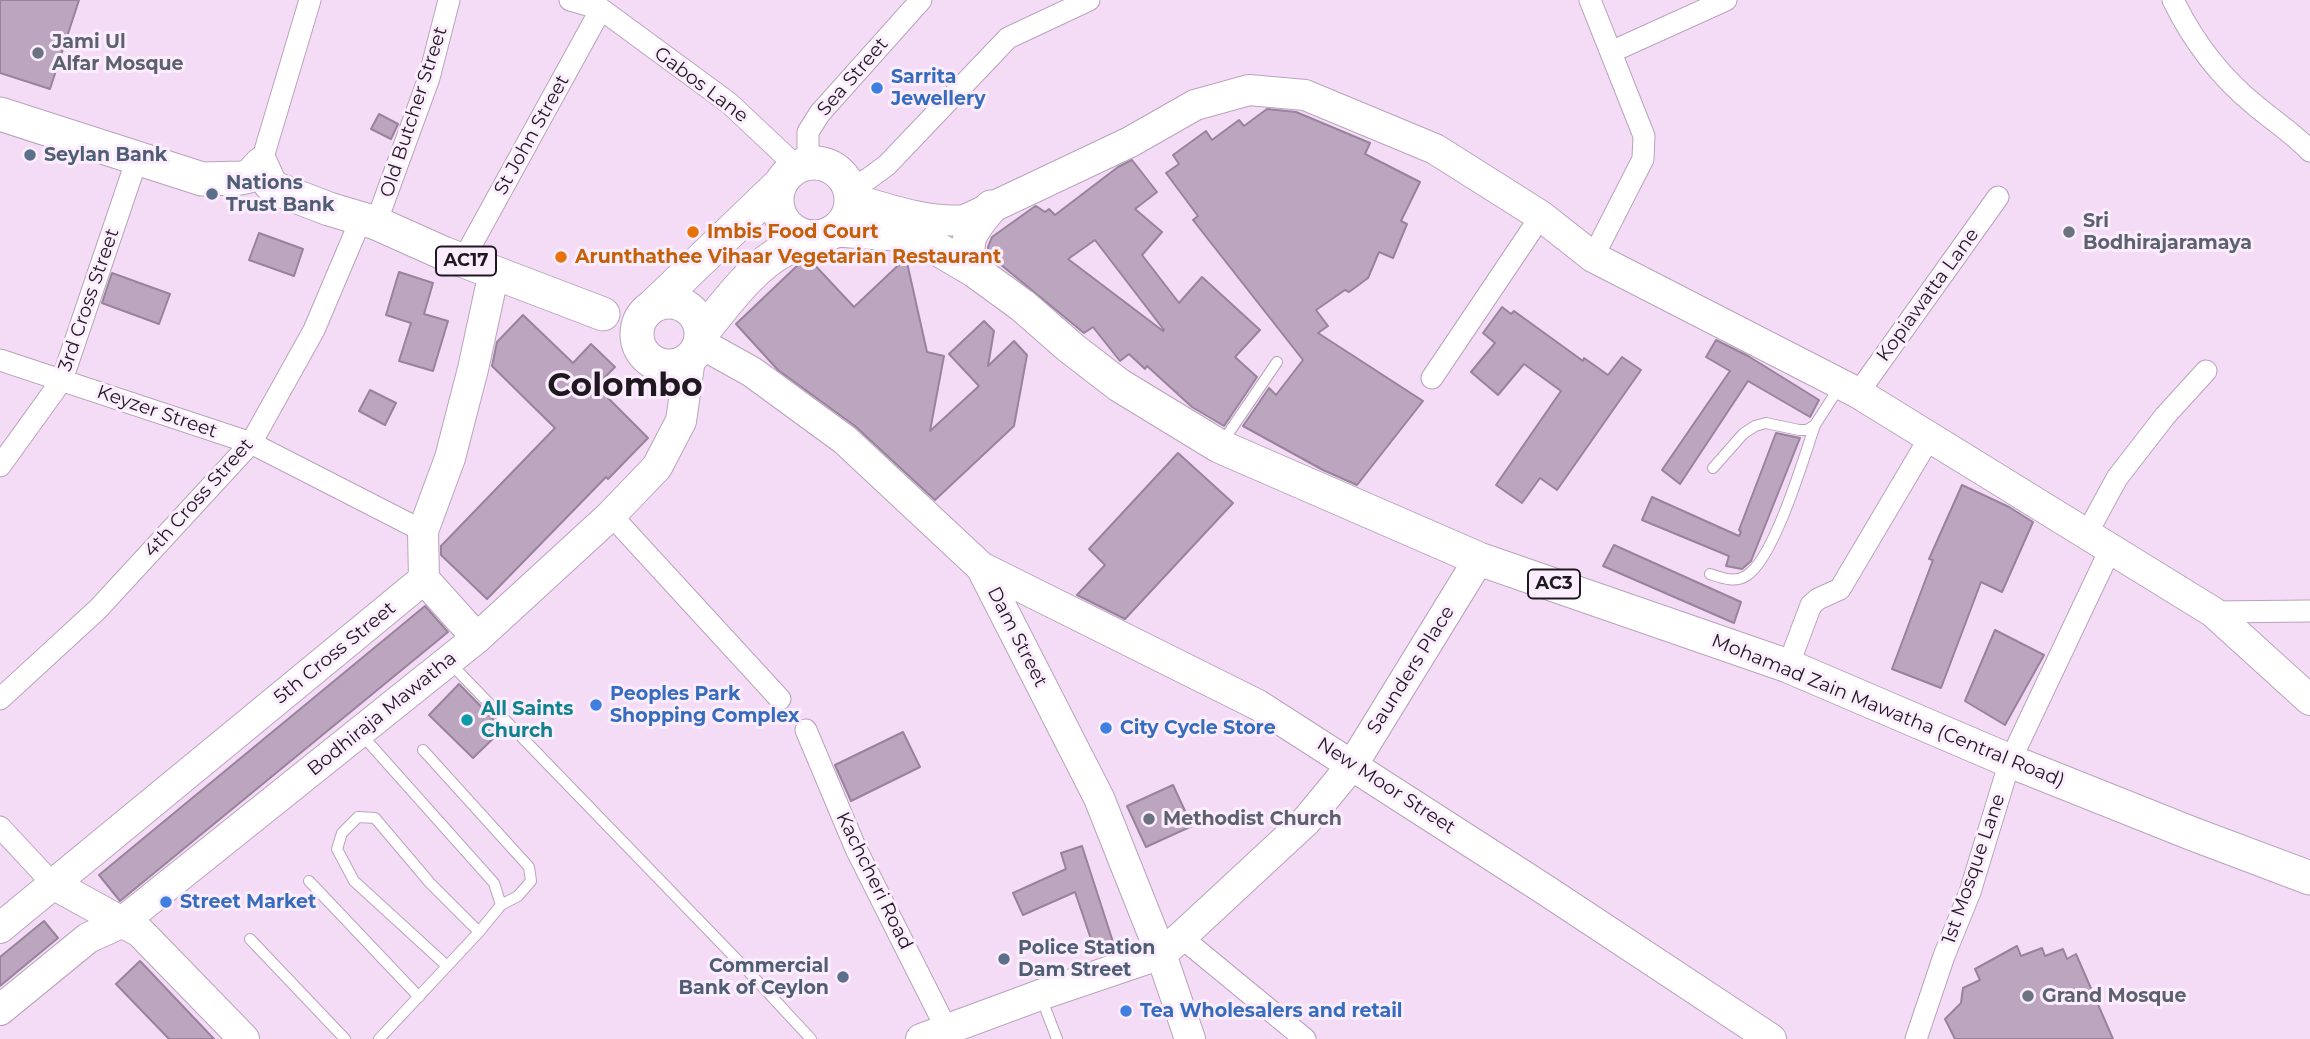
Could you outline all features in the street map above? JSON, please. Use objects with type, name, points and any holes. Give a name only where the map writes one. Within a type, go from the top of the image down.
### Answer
[{"type":"main road","points":[[849,193],[886,208],[952,222],[965,220],[1130,142],[1195,105],[1249,90],[1305,95],[1435,149],[1541,216],[1593,257],[1850,388],[2213,612],[2310,700]]},
{"type":"main road","name":"AC17","points":[[0,114],[202,179],[231,192],[304,212],[329,209]]},
{"type":"main road","name":"AC17","points":[[202,179],[250,176],[261,164],[270,184],[329,209],[369,221],[603,314],[644,319]]},
{"type":"main road","points":[[830,167],[838,173],[849,193],[849,213],[827,234],[784,250],[761,267],[741,287],[681,365],[661,366],[644,355],[644,319],[795,171],[830,167]]},
{"type":"main road","points":[[795,171],[777,194],[780,216],[796,232],[806,237],[827,234]]},
{"type":"main road","points":[[975,271],[968,256],[968,242],[975,225],[991,207]]},
{"type":"main road","name":"Mohamad Zain Mawatha (Central Road)","points":[[827,234],[895,234],[930,245],[975,271],[1023,306],[1119,385],[1219,446],[1479,559],[1788,666],[2010,761],[2310,878]]},
{"type":"main road","points":[[477,638],[425,579],[423,531],[450,458],[494,272]]},
{"type":"main road","points":[[644,319],[674,302],[682,305],[698,319],[697,346]]},
{"type":"main road","name":"Bodhiraja Mawatha","points":[[0,1010],[88,938],[121,923],[477,638],[611,515],[657,467],[681,421],[697,346]]},
{"type":"main road","name":"Dam Street","points":[[697,346],[752,372],[845,440],[981,567],[1171,945],[1189,1039]]},
{"type":"main road","name":"Saunders Place","points":[[934,1035],[1171,945],[1306,821],[1353,764],[1479,559]]},
{"type":"main road","name":"New Moor Street","points":[[981,567],[1258,705],[1353,764],[1771,1039]]},
{"type":"main road","name":"5th Cross Street","points":[[0,928],[425,579]]},
{"type":"main road","points":[[53,884],[140,932],[244,1039]]},
{"type":"street","points":[[261,164],[310,0]]},
{"type":"street","name":"Old Butcher Street","points":[[369,221],[429,78],[449,0]]},
{"type":"street","points":[[570,0],[601,9]]},
{"type":"street","name":"Sea Street","points":[[795,171],[808,132],[820,113],[921,0]]},
{"type":"street","points":[[849,193],[887,165],[1008,38],[1089,0]]},
{"type":"street","points":[[1590,0],[1644,136],[1645,150],[1643,159],[1593,257]]},
{"type":"street","points":[[1611,51],[1726,0]]},
{"type":"street","points":[[2174,0],[2203,51],[2224,76],[2310,151]]},
{"type":"street","name":"Gabos Lane","points":[[601,9],[729,103],[795,171]]},
{"type":"street","name":"St John Street","points":[[463,260],[601,9]]},
{"type":"street","name":"3rd Cross Street","points":[[0,466],[61,380],[137,159]]},
{"type":"street","name":"Kopiawatta Lane","points":[[1850,388],[1998,197]]},
{"type":"street","points":[[1432,378],[1541,216]]},
{"type":"street","name":"4th Cross Street","points":[[0,699],[98,610],[251,443],[314,330],[369,221]]},
{"type":"street","name":"Keyzer Street","points":[[0,360],[251,443],[423,531]]},
{"type":"street","name":"1st Mosque Lane","points":[[1916,1039],[1944,956],[1970,892],[2010,761],[2098,542],[2117,478],[2165,416],[2206,371]]},
{"type":"street","points":[[1788,666],[1811,605],[1840,589],[1930,437]]},
{"type":"street","points":[[611,515],[779,699]]},
{"type":"street","points":[[2213,612],[2310,611]]},
{"type":"street","name":"Kachcheri Road","points":[[806,730],[934,1035]]},
{"type":"street","points":[[0,827],[53,884]]},
{"type":"street","points":[[1171,945],[1305,1039]]},
{"type":"lane","points":[[1219,446],[1277,362]]},
{"type":"lane","points":[[1713,468],[1743,434],[1755,426],[1766,423],[1807,430],[1850,388]]},
{"type":"lane","points":[[1710,574],[1733,581],[1747,576],[1759,564],[1786,512],[1815,425]]},
{"type":"lane","points":[[448,661],[811,1039]]},
{"type":"lane","points":[[359,732],[494,883],[501,905]]},
{"type":"lane","points":[[379,1039],[501,905],[518,896],[531,881],[529,867],[423,750]]},
{"type":"lane","points":[[447,966],[354,881],[337,849],[342,833],[358,817],[375,818],[430,883],[479,932]]},
{"type":"lane","points":[[309,881],[419,997]]},
{"type":"lane","points":[[250,939],[345,1039]]},
{"type":"lane","points":[[1040,995],[1057,1039]]},
{"type":"building","name":"Jami Ul Alfar Mosque","points":[[0,0],[79,0],[50,89],[0,73]]},
{"type":"building","points":[[1267,109],[1296,112],[1370,143],[1365,154],[1420,182],[1401,221],[1407,224],[1393,258],[1379,252],[1368,278],[1316,310],[1328,326],[1318,333],[1423,401],[1357,485],[1323,470],[1243,426],[1269,388],[1276,395],[1303,360],[1193,220],[1198,216],[1166,173],[1179,164],[1173,155],[1206,131],[1212,140],[1239,120],[1244,126]]},
{"type":"building","points":[[379,114],[398,124],[391,139],[371,129]]},
{"type":"building","points":[[1132,160],[1157,192],[1135,209],[1162,232],[1142,255],[1179,303],[1202,277],[1260,330],[1235,357],[1257,377],[1224,426],[1192,407],[1147,366],[1145,369],[1129,354],[1120,361],[1093,327],[1084,333],[989,255],[988,247],[992,237],[1034,207],[1045,212],[1049,209],[1055,215],[1118,167]],"holes":[[[1095,240],[1163,331],[1068,259]]]},
{"type":"building","points":[[259,233],[303,249],[294,276],[249,260]]},
{"type":"building","points":[[906,258],[927,352],[944,356],[930,431],[979,386],[949,354],[984,321],[994,331],[988,366],[1014,341],[1027,355],[1014,426],[935,500],[855,426],[778,370],[736,324],[804,262],[810,260],[854,307]]},
{"type":"building","points":[[399,272],[433,283],[424,314],[448,321],[433,371],[399,361],[411,323],[386,315]]},
{"type":"building","points":[[112,273],[170,294],[159,324],[102,303]]},
{"type":"building","points":[[1502,307],[1511,314],[1514,311],[1583,361],[1584,358],[1608,375],[1622,357],[1641,370],[1557,490],[1540,478],[1522,503],[1496,485],[1561,391],[1524,364],[1498,395],[1471,372],[1495,343],[1483,333]]},
{"type":"building","points":[[523,315],[573,363],[591,344],[615,367],[596,386],[648,438],[608,479],[606,477],[487,599],[441,555],[441,546],[555,428],[492,366],[497,342]]},
{"type":"building","points":[[1716,340],[1748,356],[1819,400],[1810,417],[1748,381],[1680,484],[1662,470],[1730,371],[1706,357]]},
{"type":"building","points":[[370,390],[396,403],[385,425],[359,411]]},
{"type":"building","points":[[1776,433],[1800,438],[1751,561],[1742,569],[1726,566],[1729,556],[1642,520],[1652,497],[1739,536]]},
{"type":"building","points":[[1178,453],[1233,503],[1125,619],[1077,595],[1105,565],[1089,549]]},
{"type":"building","points":[[1962,485],[2009,507],[2033,522],[2002,592],[1981,582],[1941,688],[1892,669],[1933,560],[1929,559]]},
{"type":"building","points":[[1614,545],[1741,602],[1734,623],[1603,566]]},
{"type":"building","points":[[425,606],[448,632],[120,901],[99,875]]},
{"type":"building","points":[[1995,630],[2044,655],[2005,725],[1965,701]]},
{"type":"building","name":"All Saints Church","points":[[459,684],[503,729],[473,758],[429,715]]},
{"type":"building","points":[[903,732],[920,767],[851,801],[835,765]]},
{"type":"building","points":[[1173,785],[1192,826],[1146,847],[1127,806]]},
{"type":"building","points":[[1082,846],[1113,942],[1094,948],[1075,892],[1023,915],[1013,893],[1066,869],[1061,853]]},
{"type":"building","points":[[44,921],[58,938],[0,986],[0,957]]},
{"type":"building","name":"Grand Mosque","points":[[2017,946],[2021,956],[2042,948],[2045,956],[2063,949],[2067,959],[2076,954],[2113,1039],[1955,1039],[1945,1019],[1961,1003],[1963,988],[1980,980],[1975,969]]},
{"type":"building","points":[[140,961],[214,1039],[169,1039],[116,984]]},
{"type":"place","name":"Jami Ul Alfar Mosque","points":[[38,53]]},
{"type":"place","name":"Sarrita Jewellery","points":[[877,88]]},
{"type":"place","name":"Seylan Bank","points":[[30,155]]},
{"type":"place","name":"Nations Trust Bank","points":[[212,194]]},
{"type":"place","name":"Imbis Food Court","points":[[693,232]]},
{"type":"place","name":"Sri Bodhirajaramaya","points":[[2069,232]]},
{"type":"place","name":"Arunthathee Vihaar Vegetarian Restaurant","points":[[561,257]]},
{"type":"place","name":"Peoples Park Shopping Complex","points":[[596,705]]},
{"type":"place","name":"All Saints Church","points":[[467,720]]},
{"type":"place","name":"City Cycle Store","points":[[1106,728]]},
{"type":"place","name":"Methodist Church","points":[[1149,819]]},
{"type":"place","name":"Street Market","points":[[166,902]]},
{"type":"place","name":"Police Station Dam Street","points":[[1004,959]]},
{"type":"place","name":"Commercial Bank of Ceylon","points":[[843,977]]},
{"type":"place","name":"Grand Mosque","points":[[2028,996]]},
{"type":"place","name":"Tea Wholesalers and retail","points":[[1126,1011]]},
{"type":"district","name":"Colombo","points":[[625,386]]}]
